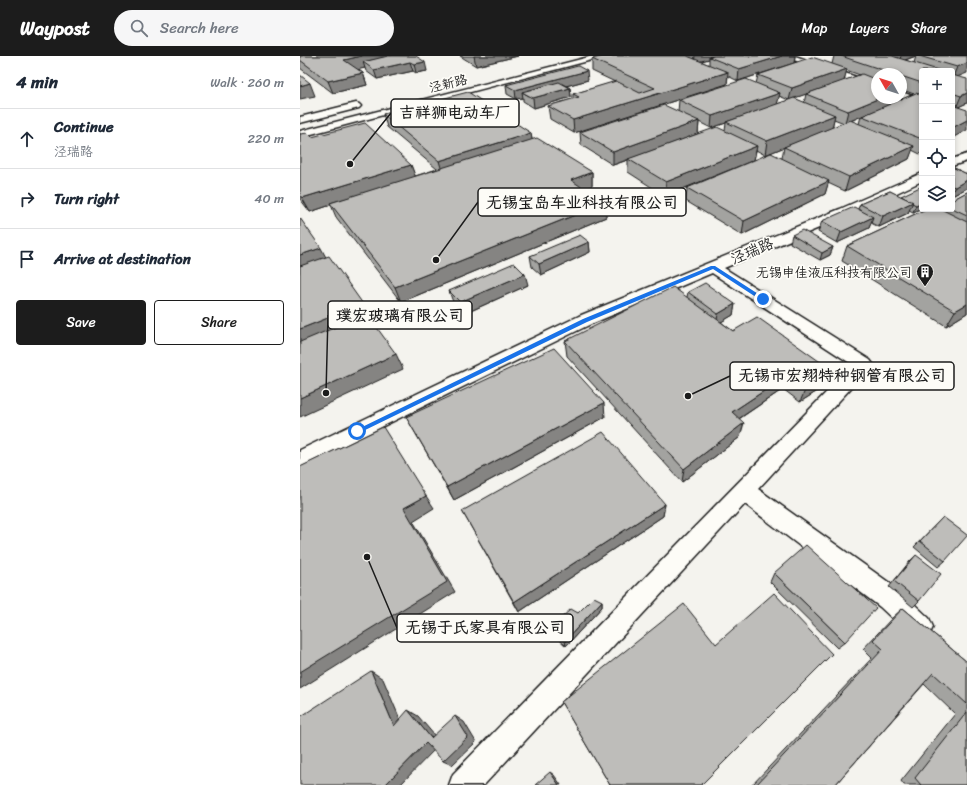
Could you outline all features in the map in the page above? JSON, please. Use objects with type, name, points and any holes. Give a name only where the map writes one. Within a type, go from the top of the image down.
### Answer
[{"type":"street","name":"泾新路","points":[[300,134],[603,56]]},
{"type":"street","points":[[787,56],[871,85]]},
{"type":"street","points":[[907,97],[919,101]]},
{"type":"street","points":[[300,120],[369,103]]},
{"type":"street","points":[[955,163],[967,157]]},
{"type":"street","name":"泾瑞路","points":[[300,459],[585,320],[845,212],[919,178]]},
{"type":"street","points":[[464,785],[864,364],[713,267]]},
{"type":"street","points":[[744,490],[889,598],[934,639]]},
{"type":"building","points":[[300,56],[362,56],[344,60],[363,73],[328,81],[300,60]]},
{"type":"building","points":[[388,56],[416,56],[425,62],[414,64],[410,62],[374,70],[363,62]]},
{"type":"building","points":[[604,56],[687,56],[728,72],[573,120],[548,106],[579,97],[573,94],[616,81],[640,93],[655,88],[592,59]]},
{"type":"building","points":[[782,56],[739,69],[709,57]]},
{"type":"building","points":[[841,56],[892,56],[931,68],[919,68],[919,82],[907,78],[907,68],[877,68]]},
{"type":"building","points":[[919,56],[967,56],[967,63],[957,67]]},
{"type":"building","points":[[812,57],[847,69],[792,88],[758,75]]},
{"type":"building","points":[[578,66],[587,71],[515,90],[506,85]]},
{"type":"building","points":[[862,74],[871,78],[871,102],[848,111],[806,94]]},
{"type":"building","points":[[300,75],[310,83],[300,86]]},
{"type":"building","points":[[955,76],[967,79],[967,93],[961,96],[955,94]]},
{"type":"building","points":[[746,79],[780,93],[712,116],[679,100]]},
{"type":"building","points":[[559,82],[570,88],[533,98],[522,92]]},
{"type":"building","points":[[468,92],[531,133],[439,161],[383,114]]},
{"type":"building","points":[[916,93],[919,94],[919,138],[862,116],[890,104],[907,104],[907,97]]},
{"type":"building","points":[[794,98],[835,115],[767,141],[726,122]]},
{"type":"building","points":[[664,105],[699,121],[613,152],[580,132]]},
{"type":"building","points":[[955,106],[967,110],[967,120],[955,126]]},
{"type":"building","points":[[850,120],[914,146],[849,177],[784,147]]},
{"type":"building","points":[[365,123],[411,165],[302,198],[300,195],[300,134],[308,133],[312,137]]},
{"type":"building","points":[[717,127],[757,146],[666,182],[628,159]]},
{"type":"building","points":[[537,138],[592,172],[571,180],[605,203],[395,287],[330,203]]},
{"type":"building","points":[[771,153],[829,181],[744,221],[687,188]]},
{"type":"building","points":[[955,168],[967,174],[967,180],[955,187]]},
{"type":"building","points":[[919,187],[919,204],[916,205],[901,196]]},
{"type":"building","points":[[890,191],[913,202],[883,216],[860,204]]},
{"type":"building","points":[[967,192],[967,215],[955,209],[955,198]]},
{"type":"building","points":[[854,207],[873,217],[841,232],[822,221]]},
{"type":"building","name":"无锡申佳液压科技有限公司","points":[[920,212],[947,212],[967,222],[967,304],[955,311],[847,246]]},
{"type":"building","points":[[300,218],[321,248],[300,255]]},
{"type":"building","points":[[802,230],[833,247],[822,253],[792,235]]},
{"type":"building","points":[[580,235],[589,242],[539,264],[530,256]]},
{"type":"building","points":[[329,256],[363,304],[300,329],[300,266]]},
{"type":"building","points":[[514,263],[525,274],[460,302],[449,291]]},
{"type":"building","points":[[705,283],[735,304],[718,314],[688,292]]},
{"type":"building","points":[[673,287],[733,331],[757,317],[833,371],[806,388],[788,375],[732,412],[744,423],[684,469],[565,341]]},
{"type":"building","points":[[367,314],[396,354],[300,398],[300,342]]},
{"type":"building","points":[[554,348],[604,403],[447,487],[406,417]]},
{"type":"building","points":[[383,427],[426,496],[404,508],[447,582],[300,672],[300,467]]},
{"type":"building","points":[[603,432],[665,504],[514,602],[462,511]]},
{"type":"building","points":[[943,517],[967,535],[945,561],[920,541]]},
{"type":"building","points":[[806,545],[876,608],[845,642],[774,573]]},
{"type":"building","points":[[916,555],[941,574],[919,601],[894,581]]},
{"type":"building","points":[[774,593],[832,654],[701,785],[610,785],[561,702],[684,604],[716,644]]},
{"type":"building","points":[[594,597],[602,601],[565,641],[550,628],[571,609],[578,613]]},
{"type":"building","points":[[903,608],[967,662],[967,704],[933,673],[835,785],[756,785],[883,649],[873,640]]},
{"type":"building","points":[[371,671],[394,726],[408,710],[431,738],[455,716],[468,737],[443,761],[426,743],[385,785],[300,785],[300,717]]},
{"type":"building","points":[[967,712],[967,785],[921,785],[915,778]]},
{"type":"building","points":[[550,772],[559,785],[535,785]]},
{"type":"place","name":"吉祥狮电动车厂","points":[[350,164]]},
{"type":"place","name":"无锡宝岛车业科技有限公司","points":[[436,260]]},
{"type":"place","name":"无锡申佳液压科技有限公司","points":[[925,287]]},
{"type":"place","name":"璞宏玻璃有限公司","points":[[326,393]]},
{"type":"place","name":"无锡市宏翔特种钢管有限公司","points":[[688,396]]},
{"type":"place","name":"无锡于氏家具有限公司","points":[[367,557]]},
{"type":"route","points":[[357,431],[585,320],[713,267],[763,299]]}]
